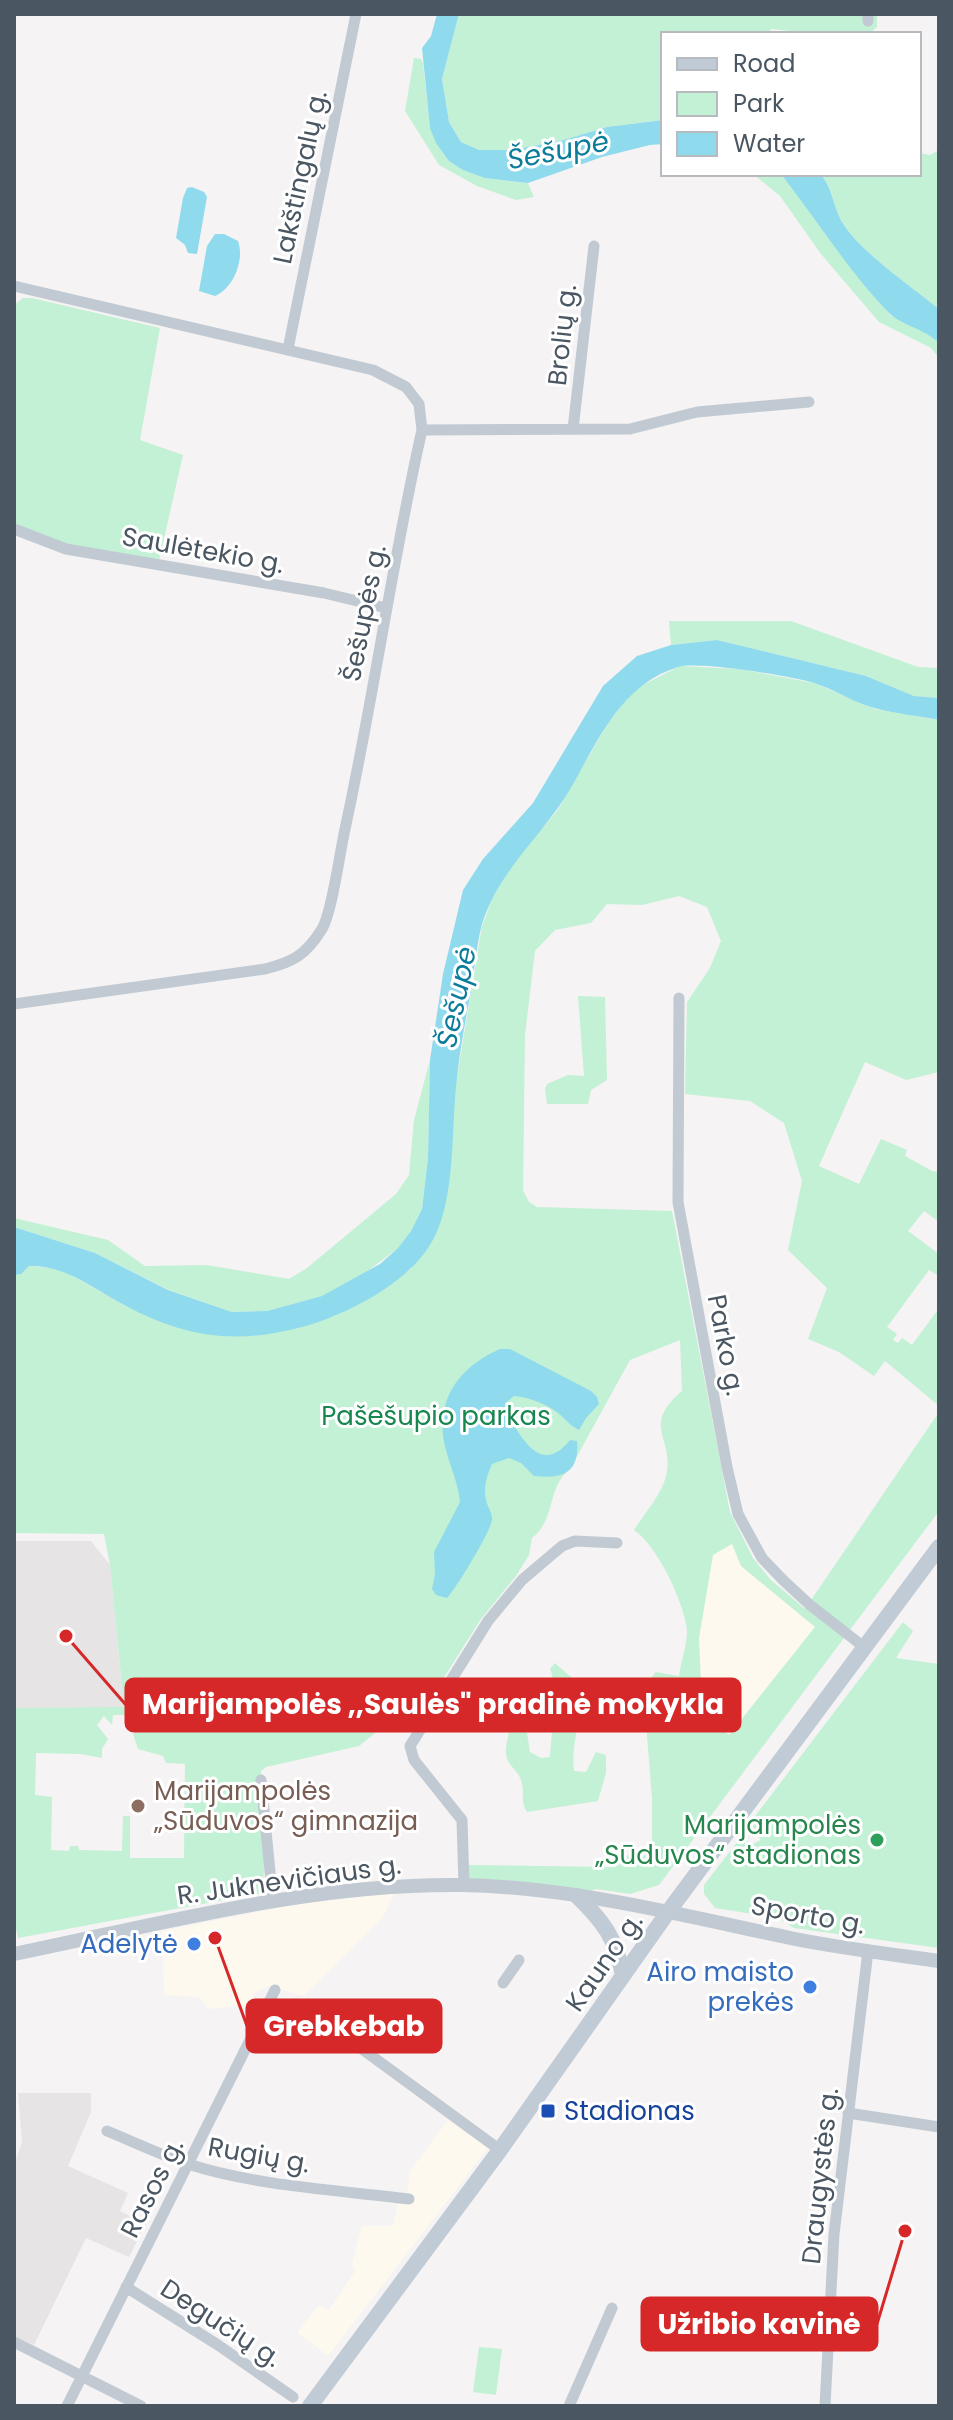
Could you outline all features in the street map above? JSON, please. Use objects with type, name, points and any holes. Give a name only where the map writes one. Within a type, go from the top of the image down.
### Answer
[{"type":"main road","name":"Kauno g.","points":[[310,2406],[500,2150],[668,1912],[939,1547]]},
{"type":"main road","points":[[577,1896],[606,1927],[617,1946],[623,1975]]},
{"type":"street","name":"Lakštingalų g.","points":[[288,349],[356,14]]},
{"type":"street","name":"Brolių g.","points":[[573,429],[594,246]]},
{"type":"street","name":"Šešupės g.","points":[[14,286],[373,370],[406,387],[419,404],[422,430],[355,784],[324,926],[309,947],[292,962],[265,969],[14,1004]]},
{"type":"street","points":[[422,430],[630,429],[697,412],[809,402]]},
{"type":"street","name":"Saulėtekio g.","points":[[14,529],[66,549],[324,593],[386,608]]},
{"type":"street","name":"Parko g.","points":[[679,998],[678,1202],[734,1501],[749,1538],[764,1560],[810,1605],[864,1647]]},
{"type":"street","points":[[464,1885],[462,1820],[414,1760],[410,1746],[488,1621],[522,1580],[562,1546],[575,1541],[617,1543]]},
{"type":"street","points":[[261,1780],[273,1902]]},
{"type":"street","name":"R. Juknevičiaus g.","points":[[14,1954],[273,1902],[378,1888],[464,1885],[577,1896],[668,1912]]},
{"type":"street","name":"Sporto g.","points":[[668,1912],[794,1939],[939,1961]]},
{"type":"street","name":"Draugystės g.","points":[[825,2406],[834,2234],[868,1951]]},
{"type":"street","points":[[503,1983],[519,1960]]},
{"type":"street","name":"Rasos g.","points":[[67,2406],[275,1990]]},
{"type":"street","points":[[343,2035],[500,2150]]},
{"type":"street","points":[[848,2113],[939,2127]]},
{"type":"street","name":"Rugių g.","points":[[107,2131],[189,2164],[272,2182],[409,2199]]},
{"type":"street","name":"Degučių g.","points":[[126,2287],[293,2397]]},
{"type":"street","points":[[569,2406],[612,2308]]},
{"type":"street","points":[[14,2342],[141,2406]]},
{"type":"shaded area","points":[[14,1541],[91,1541],[110,1565],[124,1708],[14,1708]]},
{"type":"shaded area","points":[[732,1543],[741,1566],[815,1627],[729,1735],[702,1711],[699,1638],[713,1554]]},
{"type":"shaded area","points":[[394,1893],[383,1917],[304,1996],[269,1986],[254,1993],[250,2005],[208,2009],[199,1997],[164,1995],[162,1931],[304,1903]]},
{"type":"shaded area","points":[[18,2093],[91,2093],[91,2112],[68,2166],[128,2193],[120,2211],[146,2224],[129,2257],[86,2238],[34,2345],[14,2336],[14,2166],[22,2142]]},
{"type":"shaded area","points":[[448,2120],[488,2148],[328,2356],[297,2332],[319,2305],[329,2310],[355,2271],[352,2264],[362,2226],[393,2226],[398,2204],[407,2193],[410,2171]]},
{"type":"green space","points":[[459,14],[877,14],[877,27],[871,32],[771,29],[769,32],[661,32],[661,120],[607,127],[565,140],[512,150],[479,150],[461,142],[449,122],[442,79]]},
{"type":"green space","points":[[414,58],[421,59],[423,63],[430,128],[485,178],[528,183],[534,197],[516,200],[477,186],[439,165],[405,111]]},
{"type":"green space","points":[[939,150],[939,309],[852,236],[840,219],[828,185],[821,176],[921,176],[921,153],[930,155]]},
{"type":"green space","points":[[755,176],[783,176],[890,315],[929,333],[939,343],[939,358],[931,348],[879,322],[821,254],[780,196]]},
{"type":"green space","points":[[23,298],[160,328],[140,440],[183,455],[158,565],[66,549],[14,525],[14,305]]},
{"type":"green space","points":[[669,621],[791,621],[918,667],[939,668],[939,698],[914,696],[866,676],[717,640],[671,645]]},
{"type":"green space","name":"Pašešupio parkas","points":[[680,666],[740,669],[814,683],[875,709],[939,720],[939,1072],[906,1080],[865,1062],[819,1166],[859,1184],[881,1139],[907,1150],[905,1156],[939,1172],[939,1222],[924,1211],[908,1231],[939,1254],[939,1273],[937,1275],[929,1270],[887,1327],[897,1334],[893,1340],[898,1343],[902,1338],[912,1345],[939,1308],[939,1406],[885,1361],[874,1376],[839,1352],[808,1339],[827,1288],[788,1250],[802,1181],[784,1123],[750,1101],[685,1094],[687,1002],[710,968],[721,941],[707,907],[679,896],[642,905],[607,904],[591,923],[555,930],[535,951],[525,1035],[523,1190],[529,1202],[537,1207],[672,1211],[730,1512],[753,1558],[771,1580],[805,1609],[939,1412],[939,1511],[659,1885],[630,1894],[596,1889],[577,1896],[464,1885],[465,1865],[610,1867],[611,1855],[644,1856],[652,1845],[646,1684],[656,1672],[679,1676],[687,1631],[681,1606],[668,1576],[652,1548],[634,1530],[657,1497],[666,1476],[668,1463],[661,1423],[670,1403],[682,1391],[680,1340],[630,1360],[570,1469],[557,1485],[545,1521],[532,1538],[529,1555],[481,1619],[429,1701],[390,1721],[359,1746],[266,1767],[261,1771],[267,1837],[262,1893],[18,1938],[14,1919],[14,1708],[124,1707],[110,1565],[104,1534],[14,1533],[14,1275],[29,1266],[60,1269],[128,1307],[332,1317],[366,1300],[411,1269],[456,1083],[482,926],[492,899],[513,863],[557,811],[607,725],[633,690]],"holes":[[[732,1544],[741,1566],[815,1627],[729,1735],[702,1711],[699,1638],[713,1555]],[[138,1707],[139,1717],[145,1724],[133,1734],[138,1749],[163,1756],[166,1763],[185,1764],[184,1858],[130,1858],[130,1816],[123,1816],[122,1851],[79,1850],[78,1846],[70,1846],[69,1851],[51,1850],[52,1797],[35,1795],[36,1753],[102,1758],[102,1749],[108,1739],[97,1725],[104,1716],[112,1725],[113,1715],[127,1715],[127,1725],[132,1722],[131,1709]]]},
{"type":"green space","points":[[578,996],[605,997],[607,1080],[591,1090],[588,1104],[547,1104],[547,1084],[568,1075],[584,1076]]},
{"type":"green space","points":[[430,1060],[428,1158],[422,1209],[398,1248],[357,1279],[323,1296],[267,1311],[232,1312],[169,1290],[95,1253],[14,1227],[14,1218],[108,1240],[145,1266],[207,1265],[289,1279],[307,1268],[396,1194],[409,1175],[414,1120]]},
{"type":"green space","name":"Marijampolės „Sūduvos“ stadionas","points":[[903,1622],[913,1631],[896,1658],[939,1664],[939,1948],[794,1928],[778,1918],[715,1908],[704,1894],[704,1885],[742,1836],[751,1845],[761,1840],[749,1824]]},
{"type":"green space","points":[[555,1663],[581,1686],[574,1771],[586,1772],[596,1752],[606,1755],[606,1773],[598,1801],[527,1812],[521,1780],[506,1755],[509,1731],[519,1726],[527,1733],[530,1752],[541,1758],[550,1757],[554,1698],[550,1669]]},
{"type":"green space","points":[[479,2347],[502,2349],[496,2395],[473,2392]]},
{"type":"water","name":"Šešupė","points":[[437,14],[459,14],[442,79],[449,122],[461,142],[479,150],[512,150],[564,140],[607,127],[661,120],[661,144],[602,157],[528,183],[485,178],[463,170],[449,161],[430,128],[422,48],[431,36]]},
{"type":"water","points":[[782,176],[821,176],[828,185],[840,219],[852,236],[939,309],[939,343],[887,311],[845,261]]},
{"type":"water","points":[[187,188],[204,192],[207,197],[197,254],[188,253],[185,245],[176,238],[183,198]]},
{"type":"water","points":[[215,234],[224,234],[238,241],[240,257],[232,281],[215,296],[199,291],[207,246]]},
{"type":"water","name":"Šešupė","points":[[717,640],[866,676],[914,696],[939,698],[939,720],[870,707],[802,680],[705,666],[678,667],[658,675],[627,700],[602,732],[561,804],[499,886],[482,924],[456,1087],[448,1192],[437,1232],[417,1262],[404,1274],[372,1297],[336,1315],[302,1327],[252,1336],[184,1330],[140,1313],[75,1277],[53,1269],[29,1266],[21,1274],[14,1275],[14,1227],[95,1253],[168,1290],[232,1312],[267,1311],[322,1296],[380,1264],[398,1248],[422,1209],[428,1158],[430,1060],[443,974],[463,890],[483,859],[533,803],[603,686],[637,656],[671,645]]},
{"type":"water","points":[[500,1349],[510,1349],[591,1391],[599,1404],[579,1430],[554,1410],[537,1402],[514,1396],[508,1401],[507,1413],[533,1450],[550,1455],[570,1440],[577,1441],[575,1461],[567,1472],[553,1476],[534,1476],[521,1463],[509,1458],[492,1464],[485,1491],[492,1516],[491,1524],[447,1598],[436,1595],[432,1589],[434,1552],[460,1502],[444,1442],[444,1411],[454,1385],[463,1374]]},
{"type":"place","name":"Marijampolės ,,Saulės\" pradinė mokykla","points":[[66,1636]]},
{"type":"place","name":"Marijampolės „Sūduvos“ gimnazija","points":[[138,1806]]},
{"type":"place","name":"Marijampolės „Sūduvos“ stadionas","points":[[877,1840]]},
{"type":"place","name":"Grebkebab","points":[[215,1938]]},
{"type":"place","name":"Adelytė","points":[[194,1944]]},
{"type":"place","name":"Airo maisto prekės","points":[[810,1987]]},
{"type":"place","name":"Stadionas","points":[[548,2111]]},
{"type":"place","name":"Užribio kavinė","points":[[905,2231]]}]
